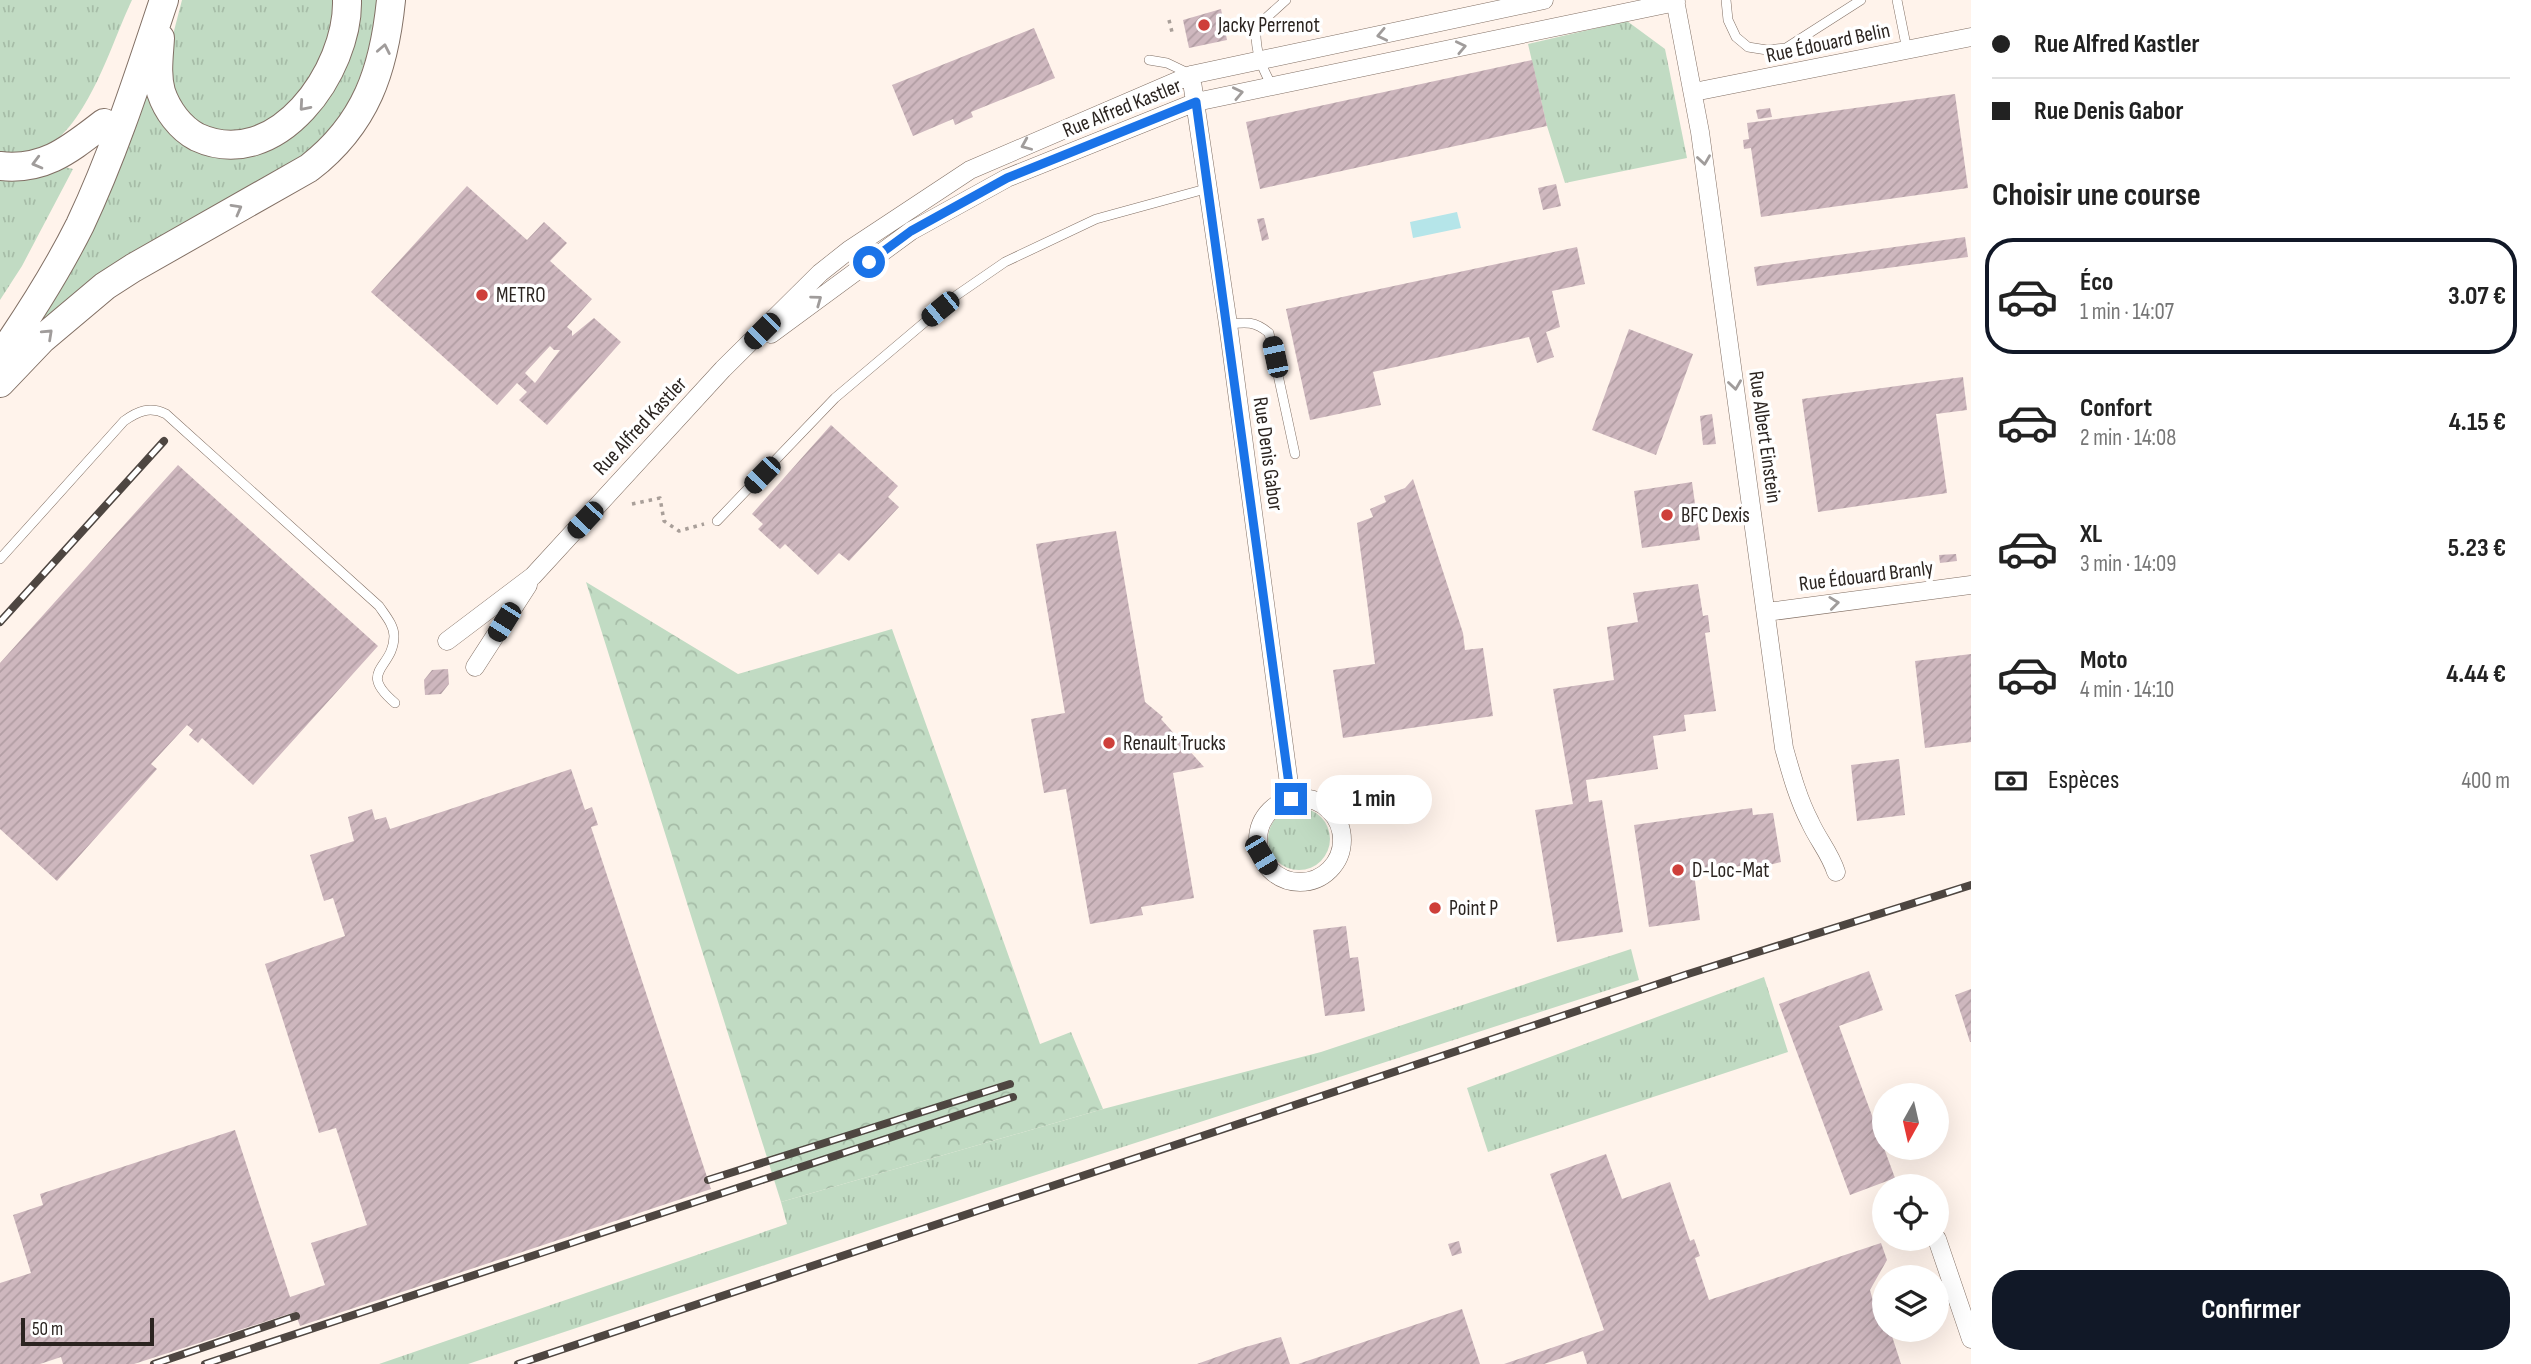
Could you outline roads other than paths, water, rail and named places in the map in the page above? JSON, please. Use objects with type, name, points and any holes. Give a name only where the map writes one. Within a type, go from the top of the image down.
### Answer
[{"type":"main road","points":[[158,3],[158,70],[167,108],[192,134],[208,141],[239,144],[269,135],[286,124],[310,101],[338,50],[347,14],[346,0]]},
{"type":"main road","points":[[0,383],[42,339],[105,286],[309,168],[330,152],[361,111],[379,72],[391,0]]},
{"type":"main road","points":[[0,329],[29,285],[65,217],[158,3]]},
{"type":"main road","points":[[0,357],[42,293],[80,224],[114,141],[158,3]]},
{"type":"main road","points":[[0,166],[41,164],[71,148],[104,123]]},
{"type":"street","name":"Rue Alfred Kastler","points":[[475,667],[533,576],[723,369],[820,273],[849,250],[970,170],[1191,75],[1544,0]]},
{"type":"street","name":"Rue Alfred Kastler","points":[[723,369],[911,231],[1007,178],[1196,102],[1676,1]]},
{"type":"street","name":"Rue Albert Einstein","points":[[1676,1],[1694,92],[1787,758],[1810,823],[1830,854],[1836,872]]},
{"type":"street","name":"Rue Édouard Belin","points":[[1694,92],[1971,37]]},
{"type":"street","name":"Rue Denis Gabor","points":[[1191,75],[1228,324],[1291,799]]},
{"type":"street","name":"Rue Alfred Kastler","points":[[447,641],[533,576]]},
{"type":"street","name":"Rue Édouard Branly","points":[[1767,612],[1971,585]]},
{"type":"street","points":[[1291,799],[1314,800],[1326,806],[1340,827],[1340,854],[1333,866],[1322,876],[1308,881],[1294,881],[1280,876],[1269,867],[1261,855],[1259,834],[1267,814],[1278,804],[1291,799]]},
{"type":"street","points":[[1941,1251],[1971,1339]]},
{"type":"lane","points":[[1272,86],[1259,62],[1256,27],[1286,0]]},
{"type":"lane","points":[[1726,0],[1728,20],[1736,37],[1748,47],[1767,50],[1786,48],[1861,0]]},
{"type":"lane","points":[[1898,0],[1907,50]]},
{"type":"lane","points":[[1149,60],[1167,63],[1191,75]]},
{"type":"lane","points":[[717,521],[835,398],[957,295],[1005,262],[1096,219],[1209,188]]},
{"type":"lane","points":[[1228,324],[1248,322],[1260,325],[1269,333],[1295,454]]},
{"type":"lane","points":[[0,559],[124,421],[145,410],[156,410],[166,414],[379,606],[395,634],[393,646],[380,668],[377,682],[380,690],[395,703]]},
{"type":"water","points":[[1457,212],[1461,228],[1413,238],[1410,222]]},
{"type":"railway","points":[[0,622],[164,441]]},
{"type":"railway","points":[[518,1364],[1688,974],[1971,885]]},
{"type":"railway","points":[[708,1180],[1010,1084]]},
{"type":"railway","points":[[205,1364],[1013,1097]]},
{"type":"railway","points":[[154,1364],[296,1316]]},
{"type":"place","name":"Jacky Perrenot","points":[[1204,25]]},
{"type":"place","name":"METRO","points":[[482,295]]},
{"type":"place","name":"BFC Dexis","points":[[1667,515]]},
{"type":"place","name":"Renault Trucks","points":[[1109,743]]},
{"type":"place","name":"D-Loc-Mat","points":[[1678,870]]},
{"type":"place","name":"Point P","points":[[1435,908]]}]
